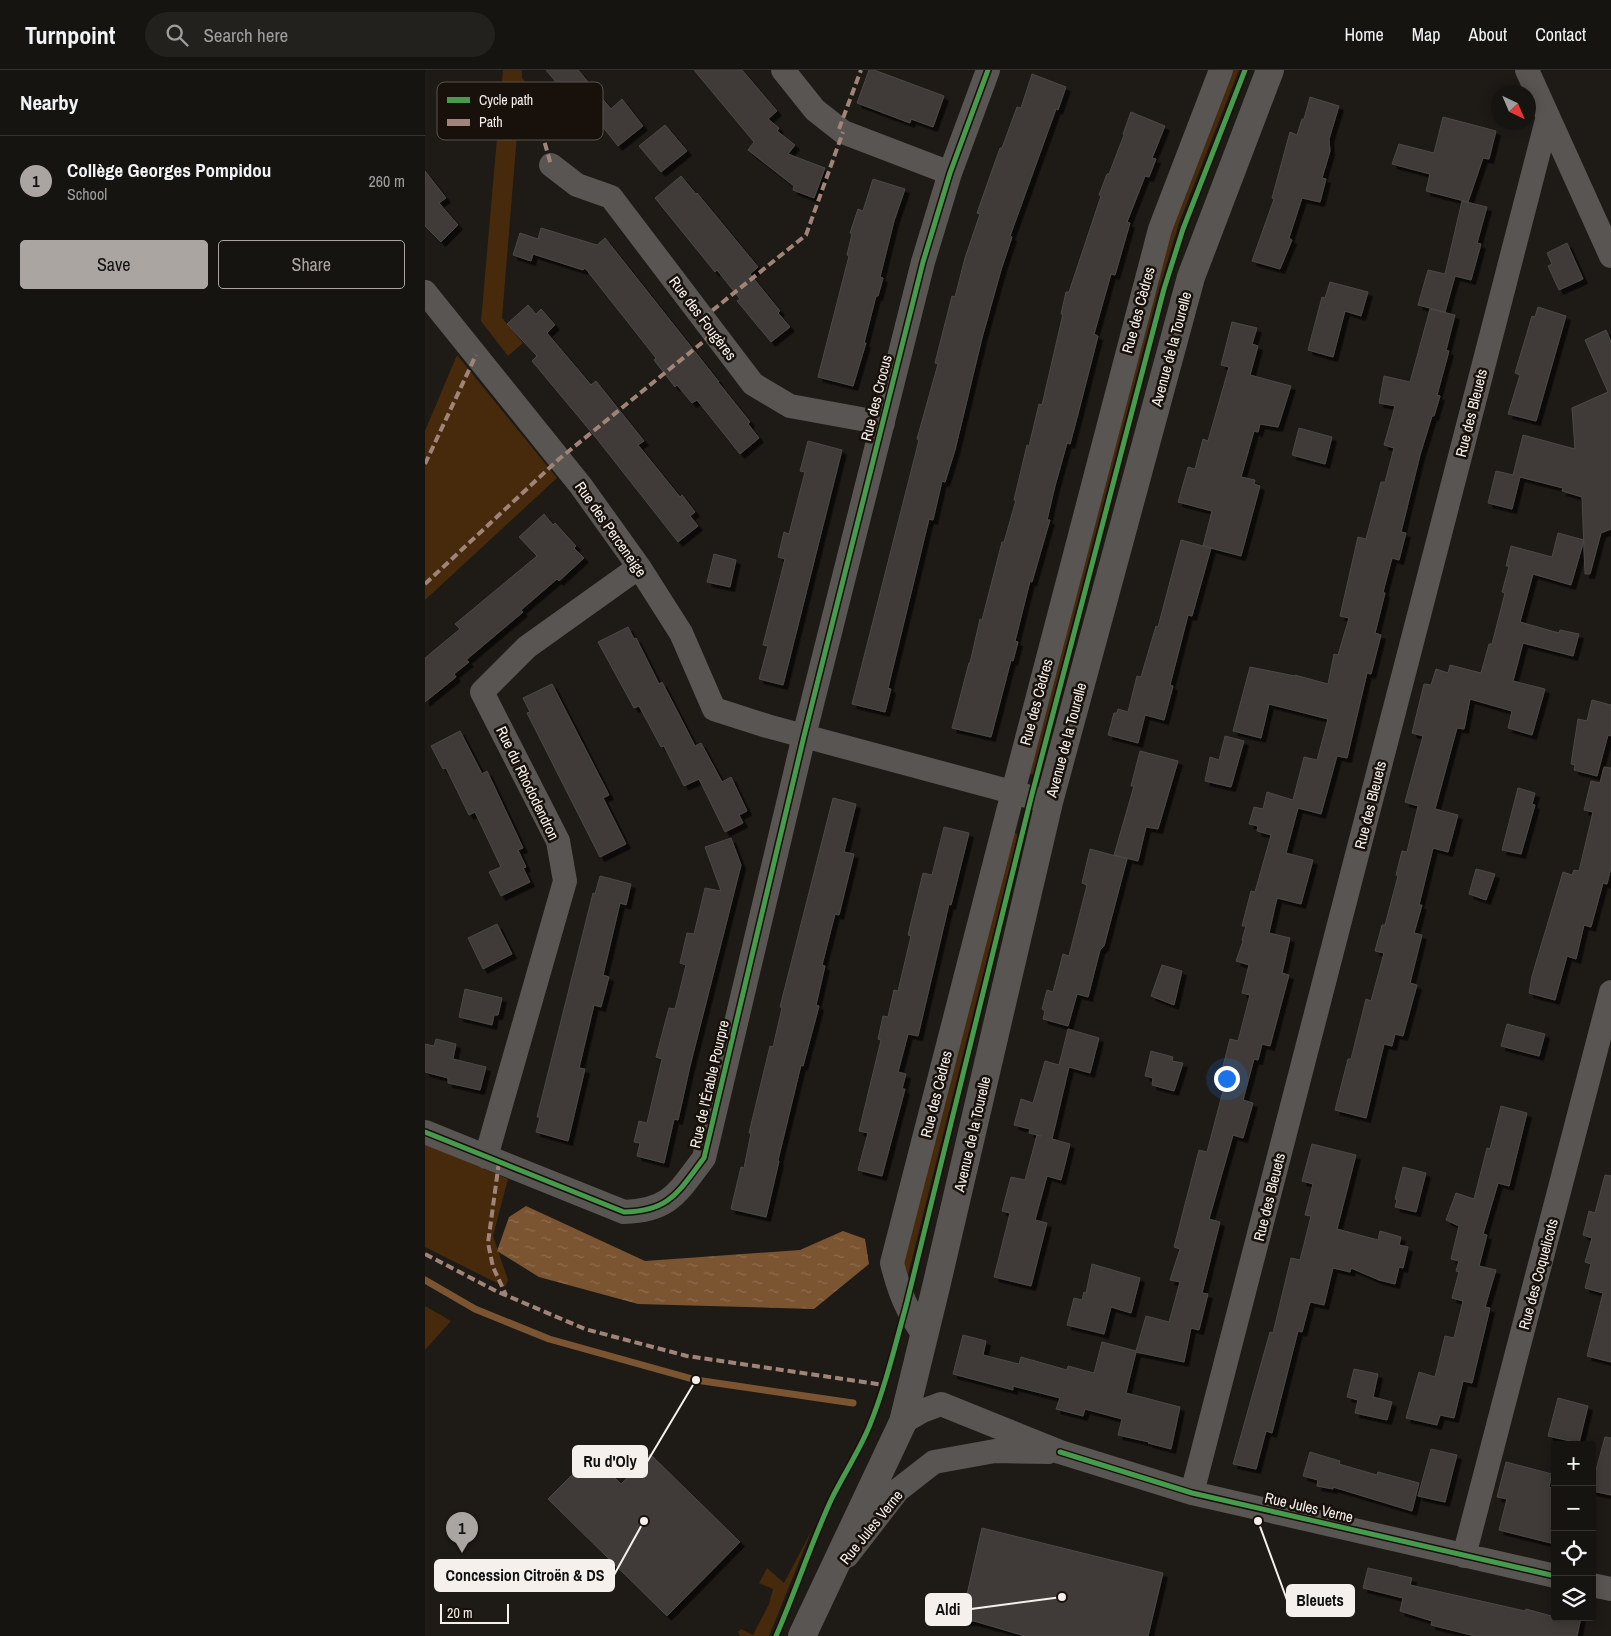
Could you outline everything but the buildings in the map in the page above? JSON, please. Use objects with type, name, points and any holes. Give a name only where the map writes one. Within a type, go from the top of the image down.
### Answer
[{"type":"main road","name":"Avenue de la Tourelle","points":[[802,1636],[903,1422],[1049,802],[1191,277],[1270,70]]},
{"type":"street","points":[[783,70],[815,110],[843,132],[951,173]]},
{"type":"street","name":"Rue des Crocus","points":[[804,736],[923,262],[951,173],[988,70]]},
{"type":"street","name":"Rue des Cèdres","points":[[925,1335],[911,1318],[898,1286],[893,1263],[1160,228],[1221,70]]},
{"type":"street","points":[[1527,70],[1611,256]]},
{"type":"street","name":"Rue des Bleuets","points":[[1192,1493],[1547,116]]},
{"type":"street","name":"Rue des Fougères","points":[[551,165],[577,186],[611,197],[753,384],[790,406],[883,422]]},
{"type":"street","name":"Rue des Perceneige","points":[[425,292],[581,486],[639,566],[681,633],[714,710],[804,736]]},
{"type":"street","name":"Rue du Rhododendron","points":[[486,1157],[565,881],[558,841],[482,692],[527,647],[639,566]]},
{"type":"street","points":[[804,736],[1049,802]]},
{"type":"street","name":"Rue de l'Érable Pourpre","points":[[425,1132],[624,1212],[640,1211],[658,1206],[674,1197],[704,1158],[804,736]]},
{"type":"street","name":"Rue des Coquelicots","points":[[1464,1556],[1611,992]]},
{"type":"street","points":[[903,1422],[922,1411],[941,1404],[924,1387],[936,1287]]},
{"type":"street","name":"Rue Jules Verne","points":[[941,1404],[1060,1452],[1192,1493],[1551,1575]]},
{"type":"street","name":"Rue Jules Verne","points":[[829,1580],[898,1490],[934,1462],[995,1450],[1060,1452]]},
{"type":"street","points":[[1596,1586],[1611,1589]]},
{"type":"shaded area","points":[[503,70],[522,70],[522,78],[525,82],[502,82]]},
{"type":"shaded area","points":[[1231,70],[1239,70],[1179,223],[1159,289],[1033,774],[1029,774],[1162,253]]},
{"type":"shaded area","points":[[497,140],[517,140],[502,318],[523,343],[508,356],[481,321]]},
{"type":"shaded area","points":[[457,355],[557,478],[425,600],[425,431]]},
{"type":"shaded area","points":[[1014,832],[1017,834],[1017,838],[906,1283],[902,1267]]},
{"type":"shaded area","points":[[425,1144],[508,1179],[493,1236],[508,1280],[505,1287],[425,1247]]},
{"type":"shaded area","points":[[425,1306],[451,1321],[425,1350]]},
{"type":"shaded area","points":[[812,1530],[769,1636],[740,1636],[738,1632],[741,1629],[753,1635],[769,1604],[773,1589],[759,1583],[767,1568],[784,1583]]},
{"type":"water","points":[[526,1206],[645,1261],[800,1250],[843,1231],[865,1239],[869,1264],[814,1309],[638,1304],[539,1277],[497,1251],[509,1217]]},
{"type":"waterway","points":[[425,1280],[475,1309],[549,1339],[696,1380],[853,1403]]},
{"type":"marked path","points":[[839,129],[861,70]]},
{"type":"marked path","points":[[703,318],[806,235],[843,132]]},
{"type":"marked path","points":[[544,140],[551,165]]},
{"type":"marked path","points":[[425,584],[559,459],[714,333]]},
{"type":"marked path","points":[[425,464],[476,355]]},
{"type":"marked path","points":[[499,1162],[488,1243],[493,1267],[506,1295]]},
{"type":"marked path","points":[[425,1254],[496,1291],[585,1329],[687,1356],[884,1385]]},
{"type":"cycle path","points":[[425,1132],[624,1212],[652,1208],[672,1197],[704,1158],[804,736],[923,262],[950,173],[988,70]]},
{"type":"cycle path","points":[[776,1636],[824,1515],[865,1436],[885,1382],[906,1306],[1031,798],[1164,289],[1183,229],[1245,70]]},
{"type":"cycle path","points":[[1060,1452],[1192,1493],[1551,1575]]},
{"type":"place","name":"Ru d'Oly","points":[[696,1380]]},
{"type":"place","name":"Concession Citroën & DS","points":[[644,1521]]},
{"type":"place","name":"Bleuets","points":[[1258,1521]]},
{"type":"place","name":"Collège Georges Pompidou","points":[[462,1553]]},
{"type":"place","name":"Aldi","points":[[1062,1597]]}]
